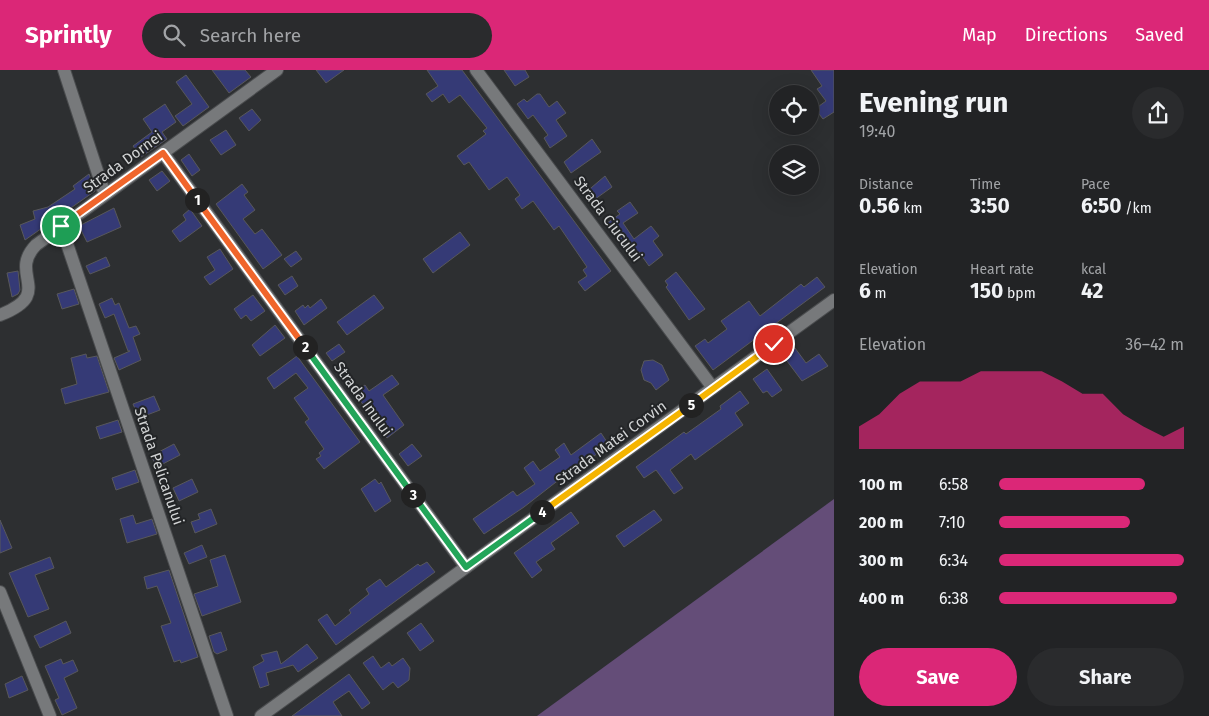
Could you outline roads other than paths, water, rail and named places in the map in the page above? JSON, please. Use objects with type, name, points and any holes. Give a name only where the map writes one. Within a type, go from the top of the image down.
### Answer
[{"type":"street","points":[[64,70],[104,195]]},
{"type":"street","name":"Strada Dornei","points":[[0,315],[16,309],[26,301],[29,289],[26,259],[30,251],[61,226],[277,70]]},
{"type":"street","name":"Strada Ciucului","points":[[476,70],[713,388]]},
{"type":"street","name":"Strada Inului","points":[[163,153],[466,567]]},
{"type":"street","name":"Strada Pelicanului","points":[[61,226],[227,716]]},
{"type":"street","name":"Strada Matei Corvin","points":[[261,716],[834,300]]},
{"type":"street","points":[[0,592],[50,716]]}]
